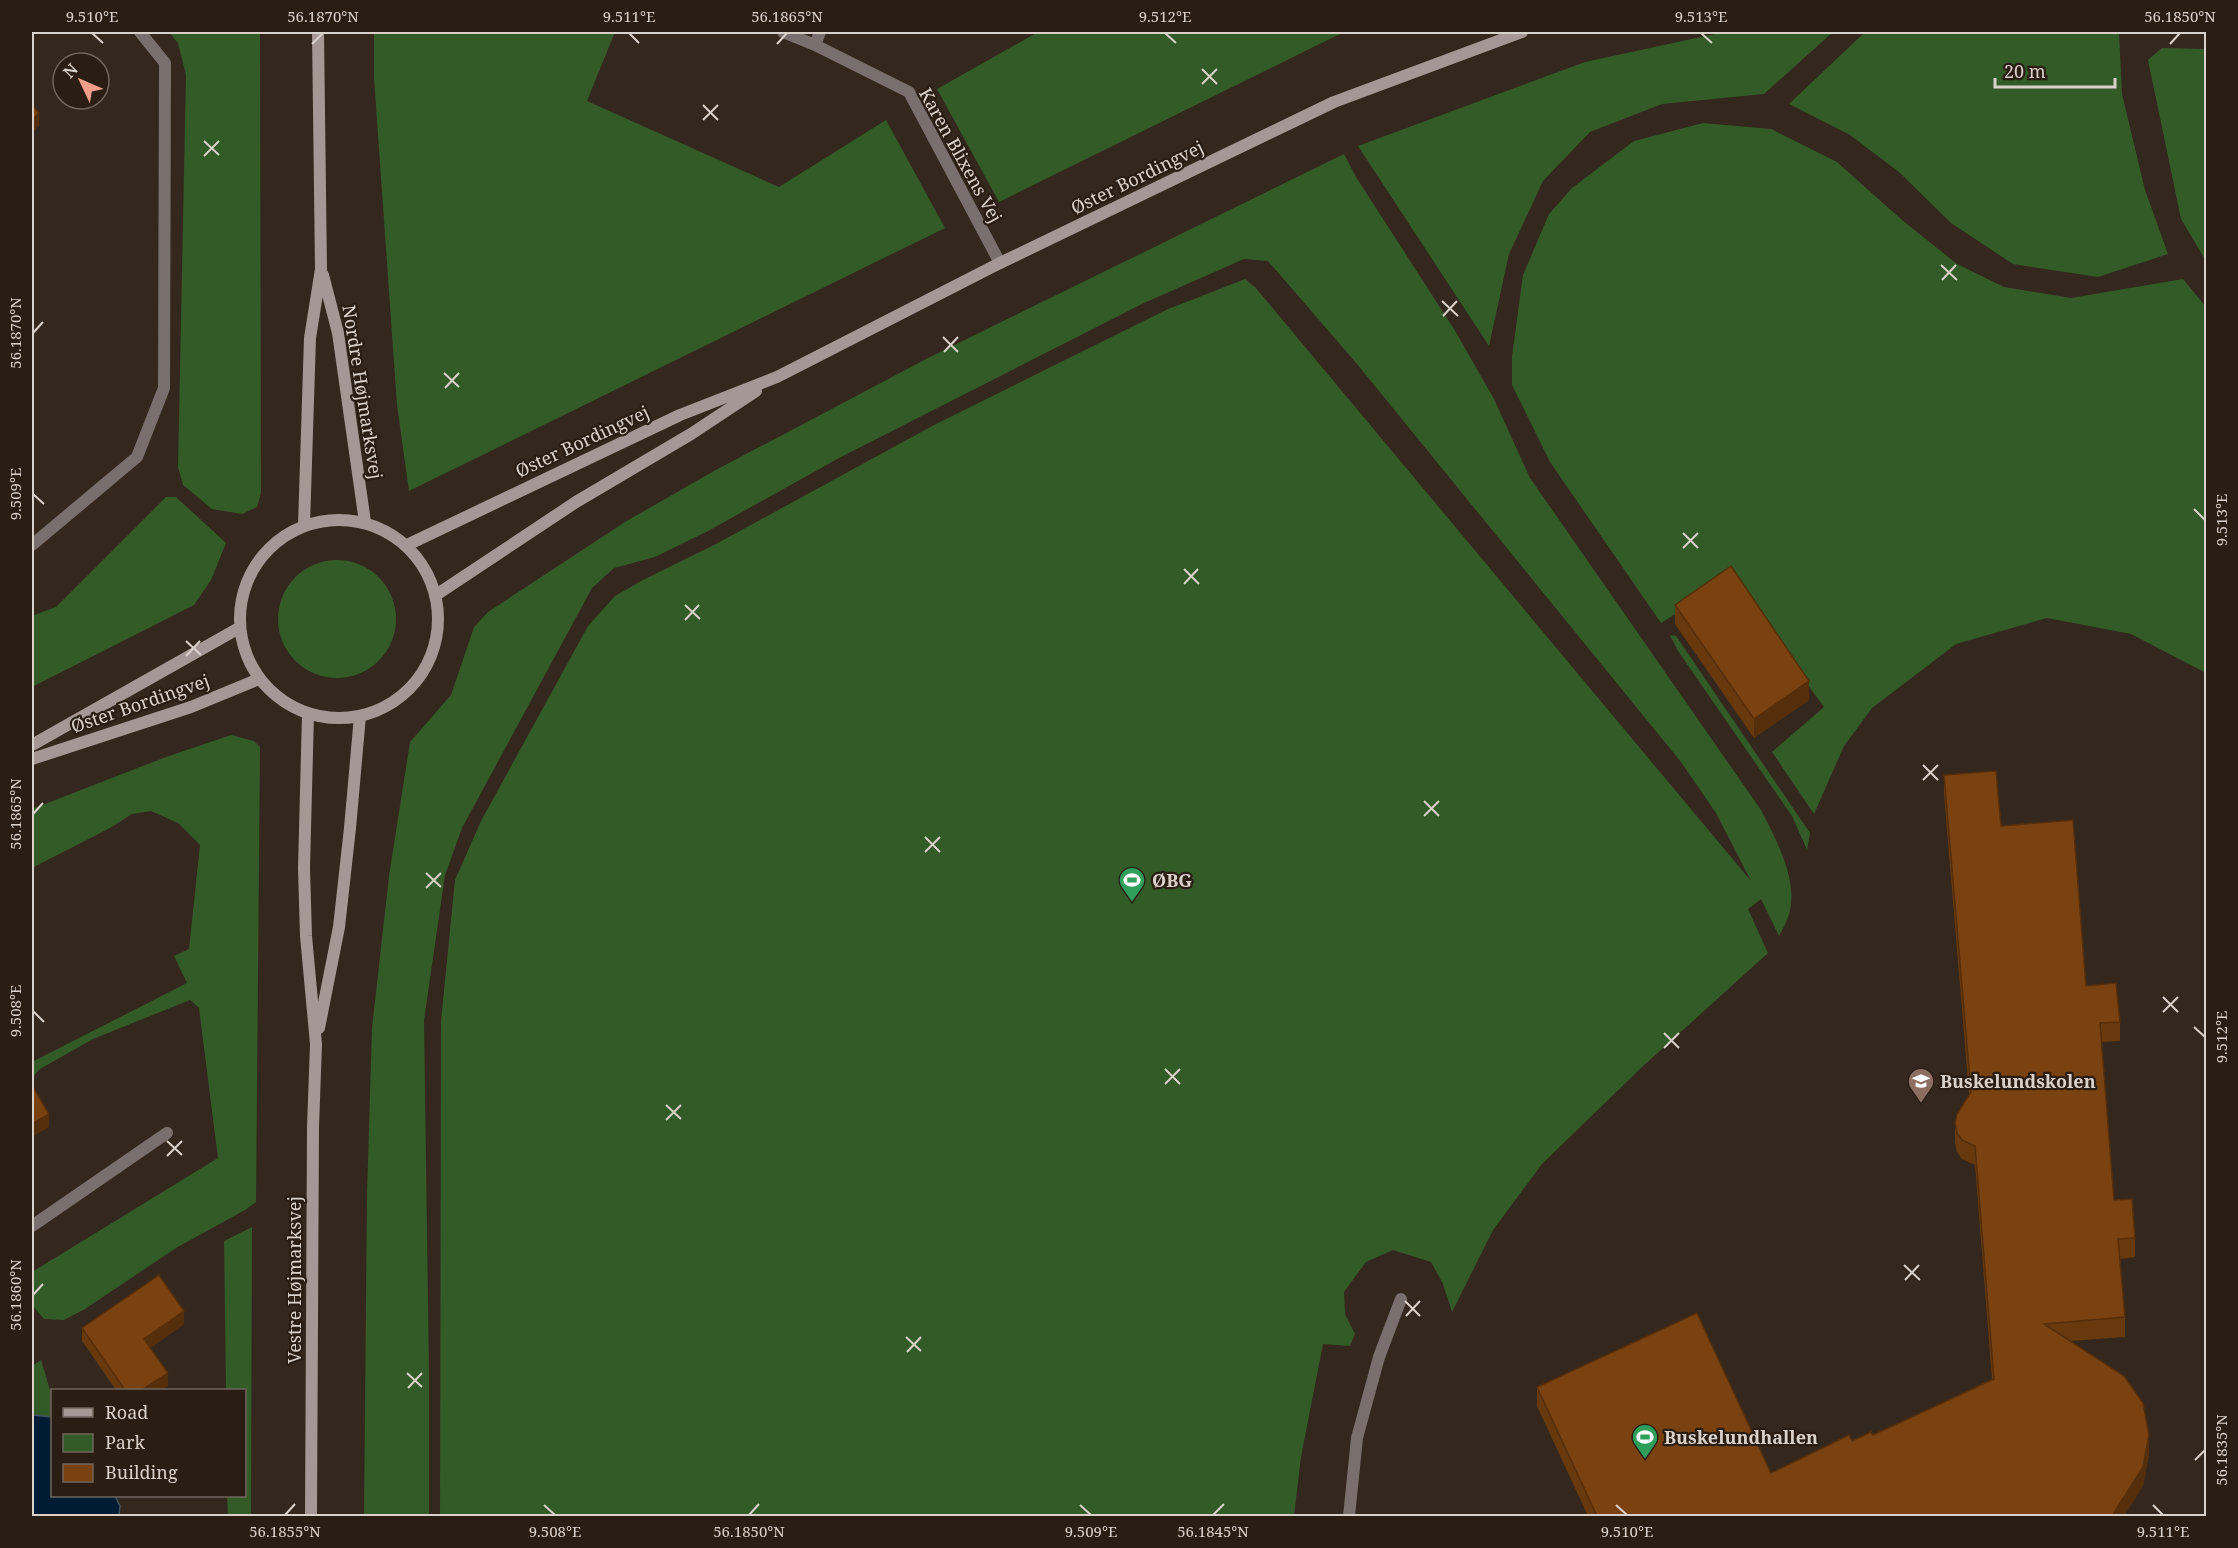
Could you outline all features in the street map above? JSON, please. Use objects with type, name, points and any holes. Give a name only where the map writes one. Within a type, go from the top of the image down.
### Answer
[{"type":"street","points":[[32,545],[137,456],[164,388],[165,63],[140,32]]},
{"type":"street","name":"Nordre Højmarksvej","points":[[304,525],[310,338],[321,269],[318,32]]},
{"type":"street","name":"Karen Blixens Vej","points":[[783,32],[815,45],[909,92],[1000,263]]},
{"type":"street","points":[[815,45],[820,32]]},
{"type":"street","name":"Øster Bordingvej","points":[[407,545],[680,415],[777,377],[1000,263],[1334,102],[1522,32]]},
{"type":"street","name":"Nordre Højmarksvej","points":[[321,269],[338,333],[365,522]]},
{"type":"street","name":"Øster Bordingvej","points":[[436,595],[576,502],[691,434],[777,377]]},
{"type":"street","points":[[335,519],[365,522],[388,531],[407,545],[425,568],[436,595],[439,618],[436,641],[428,664],[414,684],[379,710],[360,716],[334,718],[308,714],[288,705],[270,692],[249,663],[239,628],[245,583],[256,562],[274,542],[304,525],[335,519]]},
{"type":"street","name":"Øster Bordingvej","points":[[32,745],[239,628]]},
{"type":"street","name":"Øster Bordingvej","points":[[32,759],[191,707],[259,679]]},
{"type":"street","name":"Vestre Højmarksvej","points":[[308,714],[304,868],[306,936],[316,1044],[313,1137],[311,1516]]},
{"type":"street","name":"Vestre Højmarksvej","points":[[316,1044],[339,927],[351,828],[360,716]]},
{"type":"street","points":[[32,1226],[167,1133]]},
{"type":"street","points":[[1349,1516],[1357,1438],[1378,1357],[1401,1299]]},
{"type":"green space","points":[[169,32],[260,32],[261,493],[257,507],[242,514],[212,509],[183,485],[178,467],[186,75],[178,43]]},
{"type":"green space","points":[[374,32],[615,32],[587,101],[779,187],[886,120],[945,228],[409,491],[397,405],[374,78]]},
{"type":"green space","points":[[1038,32],[1344,32],[999,202],[937,89]]},
{"type":"green space","points":[[1724,32],[1833,32],[1764,94],[1662,104],[1590,132],[1543,181],[1509,254],[1489,346],[1358,146],[1585,62]]},
{"type":"green space","points":[[1865,32],[2119,32],[2122,94],[2145,190],[2168,254],[2098,277],[2013,264],[1951,223],[1899,172],[1850,135],[1789,104]]},
{"type":"green space","points":[[2162,48],[2206,49],[2206,261],[2181,219],[2148,60]]},
{"type":"green space","points":[[1703,123],[1771,129],[1837,162],[1902,220],[1957,264],[2004,287],[2071,298],[2183,279],[2206,307],[2206,673],[2131,634],[2047,618],[1956,644],[1872,708],[1844,746],[1814,814],[1772,752],[1824,707],[1731,579],[1661,623],[1550,462],[1512,385],[1512,356],[1523,275],[1549,214],[1572,188],[1634,141]]},
{"type":"green space","name":"ØBG","points":[[1344,154],[1356,177],[1454,329],[1494,399],[1530,478],[1761,810],[1784,860],[1791,888],[1789,914],[1779,936],[1761,899],[1748,909],[1768,953],[1641,1068],[1542,1164],[1493,1230],[1452,1312],[1443,1284],[1431,1262],[1393,1250],[1366,1262],[1344,1292],[1345,1314],[1355,1334],[1350,1346],[1323,1344],[1301,1457],[1294,1516],[440,1516],[441,1021],[455,880],[481,821],[588,626],[615,596],[643,580],[716,544],[934,425],[1166,310],[1245,279],[1255,287],[1751,881],[1716,813],[1681,762],[1357,364],[1268,261],[1244,259],[1144,303],[839,458],[708,531],[655,557],[614,568],[592,588],[462,828],[445,875],[424,1020],[429,1516],[364,1516],[367,1194],[372,1028],[389,876],[410,742],[451,695],[474,627],[488,612],[625,522],[714,471],[928,358]]},
{"type":"green space","points":[[166,497],[176,497],[226,543],[211,580],[194,605],[32,687],[32,616],[56,607]]},
{"type":"green space","points":[[337,560],[360,565],[379,577],[391,596],[396,619],[391,642],[379,661],[360,673],[337,678],[314,673],[295,661],[283,642],[278,619],[283,596],[295,577],[314,565]]},
{"type":"green space","points":[[1670,635],[1676,636],[1810,833],[1807,850],[1792,816],[1678,651]]},
{"type":"green space","points":[[231,735],[254,741],[260,747],[256,1202],[176,1248],[85,1309],[64,1320],[44,1319],[32,1305],[32,1272],[218,1158],[199,1008],[190,1000],[93,1039],[40,1069],[32,1078],[32,1062],[187,983],[174,956],[189,949],[200,845],[178,823],[151,811],[132,814],[110,828],[32,868],[32,809],[166,757]]},
{"type":"green space","points":[[252,1227],[251,1516],[228,1516],[227,1497],[246,1497],[246,1389],[226,1389],[224,1241]]},
{"type":"green space","points":[[41,1360],[51,1394],[51,1417],[32,1415],[32,1366]]},
{"type":"water","points":[[32,1415],[51,1417],[51,1497],[116,1497],[120,1506],[119,1516],[32,1516]]},
{"type":"building","points":[[32,105],[39,113],[32,121]]},
{"type":"building","points":[[1731,566],[1809,681],[1754,719],[1675,605]]},
{"type":"building","points":[[1996,771],[2001,826],[2073,820],[2086,986],[2116,983],[2120,1022],[2100,1023],[2114,1200],[2132,1199],[2135,1238],[2118,1239],[2125,1317],[2044,1324],[2124,1376],[2143,1403],[2149,1435],[2143,1467],[2112,1516],[1597,1516],[1537,1387],[1697,1313],[1771,1473],[1849,1435],[1852,1441],[1871,1432],[1873,1435],[1994,1379],[1975,1146],[1962,1140],[1957,1133],[1955,1123],[1957,1114],[1971,1092],[1944,775]]},
{"type":"building","points":[[32,1085],[49,1114],[32,1124]]},
{"type":"building","points":[[159,1275],[184,1311],[144,1339],[168,1373],[144,1389],[124,1389],[82,1328]]},
{"type":"place","name":"ØBG","points":[[1132,903]]},
{"type":"place","name":"Buskelundskolen","points":[[1921,1104]]},
{"type":"place","name":"Buskelundhallen","points":[[1645,1460]]}]
